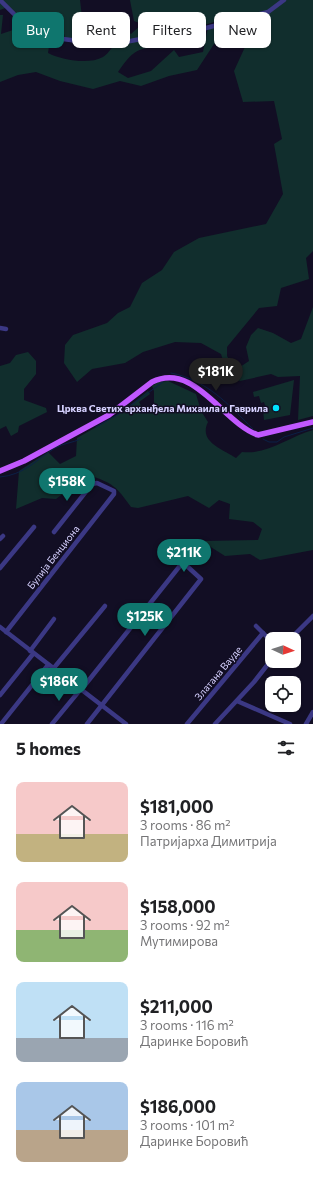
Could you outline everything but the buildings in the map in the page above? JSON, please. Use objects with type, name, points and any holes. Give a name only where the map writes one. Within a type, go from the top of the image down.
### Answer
[{"type":"main road","points":[[0,471],[24,461],[105,417],[152,382],[160,379],[174,378],[191,384],[243,427],[258,435],[313,422]]},
{"type":"street","points":[[0,0],[22,22],[35,41],[65,39],[109,45],[187,34],[223,22],[268,12],[284,0]]},
{"type":"street","points":[[0,328],[6,330]]},
{"type":"street","name":"Булија Бенциона","points":[[6,632],[114,492],[111,489],[97,483],[92,484],[54,532]]},
{"type":"street","points":[[0,568],[34,527]]},
{"type":"street","points":[[87,724],[201,579],[176,556]]},
{"type":"street","points":[[52,724],[183,562]]},
{"type":"street","points":[[53,669],[104,606]]},
{"type":"street","points":[[297,632],[313,616]]},
{"type":"street","points":[[0,695],[54,619]]},
{"type":"street","points":[[256,626],[263,633]]},
{"type":"street","points":[[0,627],[31,653],[101,706],[119,722],[126,724]]},
{"type":"street","name":"Златана Вауде","points":[[187,724],[263,633]]},
{"type":"street","points":[[1,724],[48,665]]},
{"type":"street","points":[[215,724],[265,668]]},
{"type":"street","points":[[237,701],[290,724]]},
{"type":"street","points":[[306,724],[313,712]]},
{"type":"green space","points":[[0,0],[80,0],[81,12],[72,12],[72,40],[65,39],[64,12],[13,12],[8,7],[0,10]]},
{"type":"green space","points":[[130,0],[313,0],[313,251],[306,258],[309,279],[281,288],[277,306],[259,308],[227,347],[227,356],[231,363],[236,362],[240,367],[249,361],[246,347],[251,335],[258,328],[273,333],[291,343],[301,339],[313,307],[313,416],[298,420],[300,376],[278,377],[271,374],[240,381],[227,373],[221,354],[201,343],[175,342],[143,352],[125,363],[92,369],[77,382],[64,363],[65,345],[73,335],[107,323],[118,313],[130,307],[142,283],[162,270],[174,252],[199,238],[266,224],[283,194],[274,144],[282,139],[274,101],[243,102],[234,71],[245,48],[271,48],[271,12],[214,12],[214,22],[206,24],[206,12],[138,12],[138,22],[134,21]]},
{"type":"green space","points":[[0,15],[3,15],[1,34],[12,30],[12,48],[49,48],[48,53],[54,56],[76,61],[90,61],[103,57],[112,48],[130,48],[130,33],[131,34],[138,28],[138,48],[146,48],[132,55],[118,72],[128,78],[151,71],[174,50],[179,57],[203,52],[204,48],[206,48],[208,27],[214,25],[214,44],[197,70],[169,76],[141,86],[120,81],[93,89],[60,81],[36,72],[18,75],[0,82]]},
{"type":"green space","points":[[28,352],[36,361],[36,374],[24,389],[24,400],[46,408],[47,412],[19,426],[18,432],[11,436],[6,426],[0,429],[0,366],[10,363],[16,355]]},
{"type":"green space","points":[[294,380],[290,415],[264,420],[263,409],[266,408],[264,402],[261,403],[259,396],[254,397],[253,392]]},
{"type":"green space","points":[[168,381],[196,394],[201,411],[208,422],[206,435],[209,440],[236,458],[242,452],[261,451],[313,430],[313,550],[260,560],[250,554],[225,556],[206,544],[206,541],[258,540],[262,529],[253,522],[229,519],[230,504],[219,500],[209,508],[188,496],[138,508],[131,507],[121,494],[109,483],[88,475],[56,499],[42,498],[16,509],[19,471],[48,452],[60,464],[76,456],[77,438],[119,414],[148,391],[150,394],[139,402],[143,409],[154,404],[154,391],[152,386],[158,382]]},
{"type":"waterway","points":[[171,373],[184,376],[206,387],[226,402],[253,429]]},
{"type":"waterway","points":[[96,427],[119,414],[163,382]]},
{"type":"waterway","points":[[263,439],[269,442],[277,442],[284,437],[313,428]]},
{"type":"waterway","points":[[0,477],[8,476],[23,470],[55,448],[81,439]]},
{"type":"place","name":"Црква Светих арханђела Михаила и Гаврила","points":[[276,408]]}]
